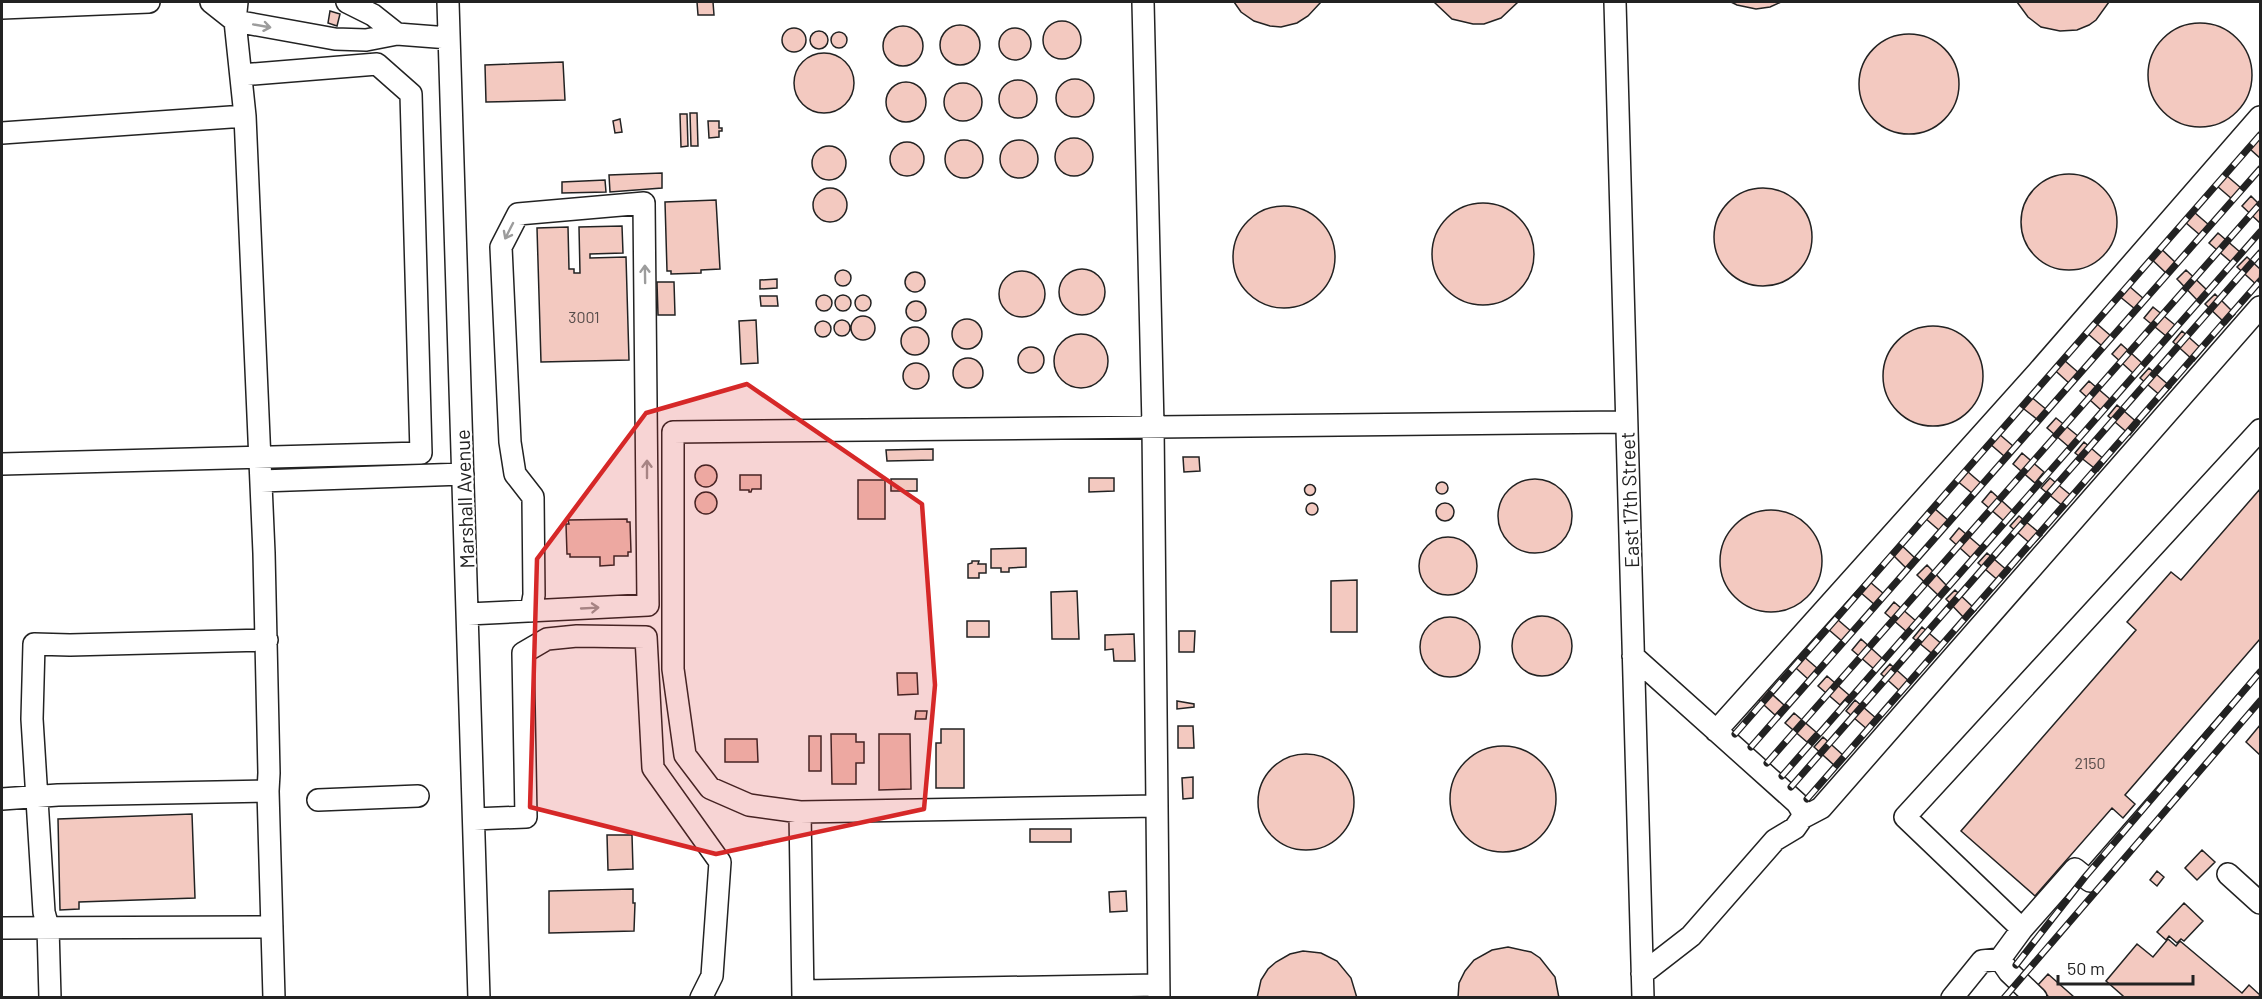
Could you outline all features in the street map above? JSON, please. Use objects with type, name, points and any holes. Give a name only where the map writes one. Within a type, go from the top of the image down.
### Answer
[{"type":"street","points":[[2,8],[149,2]]},
{"type":"street","points":[[210,2],[335,39],[366,40],[397,34],[449,38]]},
{"type":"street","points":[[347,2],[373,15],[397,34]]},
{"type":"street","name":"Marshall Avenue","points":[[448,2],[479,998]]},
{"type":"street","points":[[800,812],[803,994],[1158,991],[1153,426],[1143,2]]},
{"type":"street","name":"East 17th Street","points":[[1615,2],[1643,998]]},
{"type":"street","points":[[236,11],[244,116],[261,481],[267,640],[268,791],[274,998]]},
{"type":"street","points":[[2,464],[421,453],[411,94],[377,64],[241,75]]},
{"type":"street","points":[[2,134],[244,116]]},
{"type":"street","points":[[1716,731],[2038,372],[2260,117]]},
{"type":"street","points":[[531,611],[534,595],[533,497],[515,474],[510,442],[501,247],[518,214],[644,203],[648,605],[646,637],[653,768],[720,862],[712,976],[701,998]]},
{"type":"street","points":[[1642,974],[1691,936],[1775,840],[1794,828],[1802,818],[1821,808],[2260,307]]},
{"type":"street","points":[[1157,806],[800,812],[749,805],[710,788],[685,755],[673,669],[673,432],[1626,422]]},
{"type":"street","points":[[2022,929],[1905,817],[2260,430]]},
{"type":"street","points":[[261,481],[463,474]]},
{"type":"street","points":[[468,614],[648,605]]},
{"type":"street","points":[[474,819],[526,817],[523,653],[547,639],[577,636],[646,637]]},
{"type":"street","points":[[50,998],[48,927],[44,912],[32,719],[34,644],[267,640]]},
{"type":"street","points":[[1633,656],[1797,803],[1802,811],[1802,818]]},
{"type":"street","points":[[1952,998],[1982,961],[2000,959],[2022,929],[2075,869],[2090,881],[2260,686]]},
{"type":"street","points":[[2,799],[58,795],[268,791]]},
{"type":"street","points":[[318,800],[418,796]]},
{"type":"street","points":[[2228,874],[2260,903]]},
{"type":"street","points":[[2,928],[272,927]]},
{"type":"street","points":[[2000,959],[2009,972],[2036,998]]},
{"type":"highlighted area","points":[[747,384],[922,504],[935,685],[924,809],[716,854],[530,807],[537,559],[646,413]]},
{"type":"building","points":[[697,2],[713,2],[714,15],[698,15]]},
{"type":"building","points":[[1234,2],[1321,2],[1308,16],[1297,23],[1281,27],[1254,21],[1241,12]]},
{"type":"building","points":[[1434,2],[1518,2],[1501,18],[1484,24],[1473,24],[1452,19]]},
{"type":"building","points":[[1731,2],[1781,2],[1770,7],[1756,9]]},
{"type":"building","points":[[2017,2],[2109,2],[2096,20],[2089,25],[2077,30],[2060,31],[2041,27],[2028,17]]},
{"type":"building","points":[[330,11],[340,14],[337,26],[328,23]]},
{"type":"building","points":[[1062,21],[1076,26],[1081,40],[1076,54],[1062,59],[1048,54],[1043,40],[1048,26]]},
{"type":"building","points":[[2200,23],[2220,27],[2237,38],[2248,55],[2252,75],[2248,95],[2237,112],[2220,123],[2200,127],[2180,123],[2163,112],[2152,95],[2148,75],[2152,55],[2163,38],[2180,27]]},
{"type":"building","points":[[960,25],[974,31],[980,45],[974,59],[960,65],[946,59],[940,45],[946,31]]},
{"type":"building","points":[[903,26],[911,27],[917,32],[922,38],[922,54],[917,60],[911,65],[903,66],[895,65],[889,60],[884,54],[883,46],[884,38],[889,32],[895,27]]},
{"type":"building","points":[[794,28],[803,31],[806,40],[803,49],[794,52],[785,49],[782,40],[785,31]]},
{"type":"building","points":[[1015,28],[1026,33],[1031,44],[1026,55],[1015,60],[1004,55],[999,44],[1004,33]]},
{"type":"building","points":[[819,31],[825,34],[828,40],[825,46],[819,49],[813,46],[810,40],[813,34]]},
{"type":"building","points":[[839,32],[847,40],[839,48],[831,40]]},
{"type":"building","points":[[1909,34],[1928,37],[1945,48],[1956,65],[1959,84],[1956,103],[1945,120],[1928,131],[1909,134],[1890,131],[1873,120],[1862,103],[1859,84],[1862,65],[1873,48],[1890,37]]},
{"type":"building","points":[[818,53],[830,53],[841,58],[849,66],[854,83],[852,95],[841,108],[830,113],[818,113],[807,108],[799,100],[794,89],[794,77],[799,66],[807,58]]},
{"type":"building","points":[[563,62],[565,100],[486,102],[485,65]]},
{"type":"building","points":[[1075,79],[1089,84],[1094,98],[1089,112],[1075,117],[1061,112],[1056,98],[1061,84]]},
{"type":"building","points":[[1018,80],[1025,81],[1031,86],[1036,92],[1036,106],[1031,112],[1025,117],[1018,118],[1011,117],[1005,112],[1000,106],[999,99],[1000,92],[1005,86],[1011,81]]},
{"type":"building","points":[[906,82],[914,83],[920,88],[925,94],[925,110],[920,116],[914,121],[906,122],[898,121],[892,116],[887,110],[886,102],[887,94],[892,88],[898,83]]},
{"type":"building","points":[[963,83],[977,88],[982,102],[977,116],[963,121],[949,116],[944,102],[949,88]]},
{"type":"building","points":[[690,113],[697,113],[698,146],[691,146]]},
{"type":"building","points":[[680,114],[687,114],[688,146],[681,147]]},
{"type":"building","points":[[620,119],[622,132],[615,133],[613,121]]},
{"type":"building","points":[[708,121],[719,121],[719,128],[722,128],[722,131],[719,131],[719,137],[709,138]]},
{"type":"building","points":[[2250,131],[2260,140],[2260,158],[2241,141]]},
{"type":"building","points":[[1074,138],[1088,143],[1093,157],[1088,171],[1074,176],[1060,171],[1055,157],[1060,143]]},
{"type":"building","points":[[964,140],[977,146],[983,159],[977,172],[964,178],[951,172],[945,159],[951,146]]},
{"type":"building","points":[[1019,140],[1032,146],[1038,159],[1032,172],[1019,178],[1006,172],[1000,159],[1006,146]]},
{"type":"building","points":[[907,142],[919,147],[924,159],[919,171],[907,176],[895,171],[890,159],[895,147]]},
{"type":"building","points":[[829,146],[841,151],[846,163],[841,175],[829,180],[817,175],[812,163],[817,151]]},
{"type":"building","points":[[2219,169],[2241,188],[2232,199],[2210,180]]},
{"type":"building","points":[[662,173],[662,188],[610,192],[609,175]]},
{"type":"building","points":[[2069,174],[2087,177],[2103,188],[2114,204],[2117,222],[2114,240],[2103,256],[2087,267],[2069,270],[2051,267],[2035,256],[2024,240],[2021,222],[2024,204],[2035,188],[2051,177]]},
{"type":"building","points":[[605,180],[606,192],[562,193],[562,182]]},
{"type":"building","points":[[830,188],[842,193],[847,205],[842,217],[830,222],[818,217],[813,205],[818,193]]},
{"type":"building","points":[[1763,188],[1782,192],[1798,202],[1808,218],[1812,237],[1808,256],[1798,272],[1782,282],[1763,286],[1744,282],[1728,272],[1718,256],[1714,237],[1718,218],[1728,202],[1744,192]]},
{"type":"building","points":[[2251,196],[2260,205],[2260,223],[2242,206]]},
{"type":"building","points":[[716,200],[720,269],[701,270],[701,273],[671,274],[671,271],[667,271],[665,202]]},
{"type":"building","points":[[1483,203],[1503,206],[1512,211],[1526,225],[1531,234],[1534,254],[1531,274],[1526,283],[1512,297],[1503,302],[1483,305],[1463,302],[1454,297],[1440,283],[1435,274],[1432,254],[1435,234],[1440,225],[1454,211],[1463,206]]},
{"type":"building","points":[[1284,206],[1303,210],[1320,221],[1331,238],[1335,257],[1331,276],[1320,293],[1303,304],[1284,308],[1265,304],[1248,293],[1237,276],[1233,257],[1237,238],[1248,221],[1265,210]]},
{"type":"building","points":[[2187,206],[2209,225],[2200,235],[2178,216]]},
{"type":"building","points":[[622,226],[623,253],[590,254],[590,258],[626,257],[629,360],[541,362],[537,228],[568,227],[569,269],[574,269],[574,273],[580,273],[579,227]]},
{"type":"building","points":[[2218,233],[2240,252],[2231,262],[2209,243]]},
{"type":"building","points":[[2155,243],[2176,263],[2166,273],[2145,253]]},
{"type":"building","points":[[2247,257],[2260,269],[2259,287],[2237,267]]},
{"type":"building","points":[[1082,269],[1098,276],[1105,292],[1098,308],[1082,315],[1066,308],[1059,292],[1066,276]]},
{"type":"building","points":[[843,270],[849,272],[851,278],[849,284],[843,286],[837,284],[835,278],[837,272]]},
{"type":"building","points":[[2186,270],[2207,290],[2197,300],[2177,279]]},
{"type":"building","points":[[1022,271],[1038,278],[1045,294],[1038,310],[1022,317],[1006,310],[999,294],[1006,278]]},
{"type":"building","points":[[911,272],[919,272],[925,278],[925,286],[919,292],[911,292],[905,286],[905,278]]},
{"type":"building","points":[[777,279],[777,288],[760,289],[760,280]]},
{"type":"building","points":[[2122,280],[2144,299],[2135,309],[2113,291]]},
{"type":"building","points":[[657,282],[674,282],[675,315],[658,315]]},
{"type":"building","points":[[2215,294],[2235,314],[2226,324],[2205,304]]},
{"type":"building","points":[[824,295],[830,297],[832,303],[830,309],[824,311],[818,309],[816,303],[818,297]]},
{"type":"building","points":[[840,295],[846,295],[851,303],[849,309],[840,311],[835,306],[835,300]]},
{"type":"building","points":[[860,295],[866,295],[871,303],[869,309],[860,311],[855,306],[855,300]]},
{"type":"building","points":[[760,296],[777,296],[778,306],[761,306]]},
{"type":"building","points":[[916,301],[923,304],[926,311],[923,318],[916,321],[909,318],[906,311],[909,304]]},
{"type":"building","points":[[2153,307],[2175,325],[2166,336],[2144,318]]},
{"type":"building","points":[[863,316],[868,317],[874,323],[874,333],[868,339],[863,340],[858,339],[852,333],[851,328],[852,323],[858,317]]},
{"type":"building","points":[[2089,317],[2111,336],[2102,346],[2080,327]]},
{"type":"building","points":[[967,319],[973,320],[981,328],[981,340],[973,348],[967,349],[961,348],[953,340],[952,334],[953,328],[961,320]]},
{"type":"building","points":[[756,320],[758,363],[741,364],[739,321]]},
{"type":"building","points":[[842,320],[848,322],[850,328],[848,334],[842,336],[836,334],[834,328],[836,322]]},
{"type":"building","points":[[820,321],[826,321],[831,329],[829,335],[820,337],[815,332],[815,326]]},
{"type":"building","points":[[1933,326],[1952,329],[1969,340],[1980,357],[1983,376],[1980,395],[1969,412],[1952,423],[1933,426],[1914,423],[1897,412],[1886,395],[1883,376],[1886,357],[1897,340],[1914,329]]},
{"type":"building","points":[[915,327],[925,331],[929,341],[925,351],[915,355],[905,351],[901,341],[905,331]]},
{"type":"building","points":[[2182,331],[2203,350],[2194,361],[2173,342]]},
{"type":"building","points":[[1081,334],[1091,336],[1100,342],[1106,351],[1108,361],[1106,371],[1100,380],[1091,386],[1081,388],[1071,386],[1062,380],[1056,371],[1054,361],[1056,351],[1062,342],[1071,336]]},
{"type":"building","points":[[2121,344],[2142,363],[2133,373],[2112,354]]},
{"type":"building","points":[[1031,347],[1040,351],[1044,360],[1040,369],[1031,373],[1022,369],[1018,360],[1022,351]]},
{"type":"building","points":[[2057,354],[2079,373],[2070,384],[2048,364]]},
{"type":"building","points":[[968,358],[974,359],[982,367],[982,379],[974,387],[968,388],[962,387],[954,379],[953,373],[954,367],[962,359]]},
{"type":"building","points":[[916,363],[925,367],[929,376],[925,385],[916,389],[907,385],[903,376],[907,367]]},
{"type":"building","points":[[2149,368],[2171,387],[2162,397],[2140,378]]},
{"type":"building","points":[[2089,381],[2111,400],[2101,410],[2080,391]]},
{"type":"building","points":[[2024,391],[2047,410],[2038,420],[2015,402]]},
{"type":"building","points":[[2117,405],[2139,424],[2130,435],[2108,416]]},
{"type":"building","points":[[2056,418],[2078,436],[2069,447],[2047,428]]},
{"type":"building","points":[[1991,427],[2013,446],[2004,456],[1982,437]]},
{"type":"building","points":[[2084,442],[2106,461],[2098,471],[2075,453]]},
{"type":"building","points":[[933,449],[933,460],[887,461],[886,450]]},
{"type":"building","points":[[2022,453],[2044,472],[2035,483],[2013,464]]},
{"type":"building","points":[[1183,457],[1199,457],[1200,471],[1184,472]]},
{"type":"building","points":[[706,465],[714,468],[717,476],[714,484],[706,487],[698,484],[695,476],[698,468]]},
{"type":"building","points":[[1960,465],[1982,484],[1973,494],[1950,475]]},
{"type":"building","points":[[740,475],[761,475],[761,489],[752,489],[751,492],[740,490]]},
{"type":"building","points":[[1089,478],[1114,478],[1114,491],[1089,492]]},
{"type":"building","points":[[2050,478],[2073,497],[2064,507],[2041,488]]},
{"type":"building","points":[[891,479],[917,479],[917,491],[891,491]]},
{"type":"building","points":[[1535,479],[1556,485],[1566,495],[1572,516],[1566,537],[1556,547],[1535,553],[1514,547],[1504,537],[1498,516],[1504,495],[1514,485]]},
{"type":"building","points":[[858,480],[885,480],[885,519],[858,519]]},
{"type":"building","points":[[1444,482],[1447,483],[1447,493],[1440,494],[1437,493],[1436,486],[1437,483]]},
{"type":"building","points":[[1310,485],[1314,486],[1314,494],[1310,495],[1306,494],[1305,490],[1306,486]]},
{"type":"building","points":[[2260,489],[2260,639],[2125,795],[2135,804],[2123,818],[2112,808],[2035,896],[1961,831],[2136,630],[2127,622],[2171,572],[2181,580]]},
{"type":"building","points":[[1991,491],[2013,511],[2004,521],[1982,502]]},
{"type":"building","points":[[706,492],[716,499],[717,503],[710,513],[706,514],[696,507],[695,503],[702,493]]},
{"type":"building","points":[[1927,502],[1949,521],[1940,531],[1918,512]]},
{"type":"building","points":[[1312,503],[1318,509],[1312,515],[1306,509]]},
{"type":"building","points":[[1445,503],[1451,506],[1454,512],[1451,518],[1445,521],[1439,518],[1436,512],[1439,506]]},
{"type":"building","points":[[1771,510],[1791,514],[1807,525],[1818,541],[1822,561],[1818,581],[1807,597],[1791,608],[1771,612],[1751,608],[1735,597],[1724,581],[1720,561],[1724,541],[1735,525],[1751,514]]},
{"type":"building","points":[[2019,516],[2042,535],[2032,545],[2010,526]]},
{"type":"building","points":[[627,519],[627,522],[630,522],[631,552],[628,552],[628,556],[614,556],[614,565],[600,566],[600,557],[570,557],[570,554],[567,554],[566,524],[569,524],[568,520]]},
{"type":"building","points":[[1959,528],[1981,547],[1971,558],[1950,539]]},
{"type":"building","points":[[1442,537],[1454,537],[1469,545],[1477,560],[1477,572],[1469,587],[1454,595],[1442,595],[1427,587],[1419,572],[1419,560],[1427,545]]},
{"type":"building","points":[[1895,539],[1916,559],[1907,569],[1886,548]]},
{"type":"building","points":[[1026,548],[1026,567],[1009,568],[1009,572],[1001,572],[1001,568],[991,568],[991,549]]},
{"type":"building","points":[[1987,553],[2009,572],[2000,582],[1978,563]]},
{"type":"building","points":[[972,561],[986,564],[986,573],[979,573],[979,578],[968,578],[968,564]]},
{"type":"building","points":[[1927,565],[1947,586],[1938,595],[1917,575]]},
{"type":"building","points":[[1863,576],[1884,594],[1875,605],[1853,586]]},
{"type":"building","points":[[1357,580],[1357,632],[1331,632],[1331,581]]},
{"type":"building","points":[[1955,590],[1976,610],[1966,620],[1946,599]]},
{"type":"building","points":[[1077,591],[1079,639],[1052,639],[1051,592]]},
{"type":"building","points":[[1894,602],[1916,621],[1907,632],[1885,613]]},
{"type":"building","points":[[1830,613],[1852,632],[1843,642],[1821,623]]},
{"type":"building","points":[[1542,616],[1559,621],[1567,629],[1572,646],[1567,663],[1559,671],[1542,676],[1525,671],[1517,663],[1512,646],[1517,629],[1525,621]]},
{"type":"building","points":[[1450,617],[1471,626],[1480,647],[1471,668],[1450,677],[1429,668],[1420,647],[1429,626]]},
{"type":"building","points":[[967,621],[989,621],[989,637],[967,637]]},
{"type":"building","points":[[1922,627],[1944,646],[1935,656],[1913,638]]},
{"type":"building","points":[[1179,631],[1195,631],[1194,652],[1179,652]]},
{"type":"building","points":[[1134,634],[1135,661],[1114,661],[1113,649],[1105,650],[1105,635]]},
{"type":"building","points":[[1861,639],[1883,659],[1874,669],[1852,650]]},
{"type":"building","points":[[1795,649],[1817,668],[1808,679],[1787,660]]},
{"type":"building","points":[[1890,664],[1911,683],[1902,693],[1881,674]]},
{"type":"building","points":[[897,673],[917,673],[918,694],[898,695]]},
{"type":"building","points":[[1827,676],[1849,695],[1840,705],[1818,686]]},
{"type":"building","points":[[1763,686],[1784,705],[1775,715],[1754,696]]},
{"type":"building","points":[[1855,700],[1877,719],[1868,730],[1846,711]]},
{"type":"building","points":[[1177,701],[1194,704],[1194,707],[1177,709]]},
{"type":"building","points":[[916,711],[927,711],[926,719],[915,719]]},
{"type":"building","points":[[1794,713],[1816,732],[1807,742],[1785,723]]},
{"type":"building","points":[[2260,725],[2260,755],[2246,742]]},
{"type":"building","points":[[1178,726],[1193,726],[1194,748],[1178,748]]},
{"type":"building","points":[[941,729],[964,729],[964,788],[936,788],[936,743],[941,743]]},
{"type":"building","points":[[831,734],[856,734],[856,742],[864,742],[864,763],[856,763],[856,784],[832,784]]},
{"type":"building","points":[[879,734],[910,734],[911,789],[879,790]]},
{"type":"building","points":[[809,736],[821,736],[821,771],[809,771]]},
{"type":"building","points":[[1823,737],[1844,756],[1835,766],[1814,747]]},
{"type":"building","points":[[725,739],[757,739],[758,762],[725,762]]},
{"type":"building","points":[[1503,746],[1523,750],[1540,762],[1552,779],[1556,799],[1552,819],[1540,836],[1523,848],[1503,852],[1483,848],[1466,836],[1454,819],[1450,799],[1454,779],[1466,762],[1483,750]]},
{"type":"building","points":[[1306,754],[1324,757],[1340,768],[1351,784],[1354,802],[1351,820],[1340,836],[1324,847],[1306,850],[1288,847],[1272,836],[1261,820],[1258,802],[1261,784],[1272,768],[1288,757]]},
{"type":"building","points":[[1193,777],[1193,798],[1183,799],[1182,778]]},
{"type":"building","points":[[192,814],[195,898],[79,902],[79,909],[60,910],[58,819]]},
{"type":"building","points":[[1030,829],[1071,829],[1071,842],[1030,842]]},
{"type":"building","points":[[607,835],[632,835],[633,869],[608,870]]},
{"type":"building","points":[[2202,850],[2215,862],[2197,880],[2185,868]]},
{"type":"building","points":[[2157,871],[2164,877],[2157,886],[2150,880]]},
{"type":"building","points":[[633,889],[634,931],[549,933],[549,891]]},
{"type":"building","points":[[1126,891],[1127,911],[1110,912],[1109,892]]},
{"type":"building","points":[[2184,903],[2203,921],[2184,941],[2181,939],[2177,943],[2169,936],[2166,940],[2157,932]]},
{"type":"building","points":[[2168,939],[2176,946],[2180,941],[2242,993],[2249,985],[2260,995],[2258,998],[2122,998],[2123,996],[2106,981],[2137,944],[2153,957]]},
{"type":"building","points":[[1508,947],[1531,952],[1540,958],[1555,977],[1559,998],[1458,998],[1459,983],[1474,960],[1492,950]]},
{"type":"building","points":[[1303,951],[1321,953],[1337,961],[1351,978],[1357,998],[1257,998],[1261,980],[1268,969],[1290,954]]},
{"type":"building","points":[[2048,974],[2074,997],[2050,998],[2037,986]]},
{"type":"railway","points":[[1735,734],[2260,135]]},
{"type":"railway","points":[[1751,747],[2260,169]]},
{"type":"railway","points":[[1767,763],[2260,204]]},
{"type":"railway","points":[[1782,776],[2260,232]]},
{"type":"railway","points":[[1791,787],[2260,253]]},
{"type":"railway","points":[[1807,799],[2260,281]]},
{"type":"railway","points":[[2016,965],[2085,877],[2260,672]]},
{"type":"railway","points":[[2004,998],[2260,701]]}]
